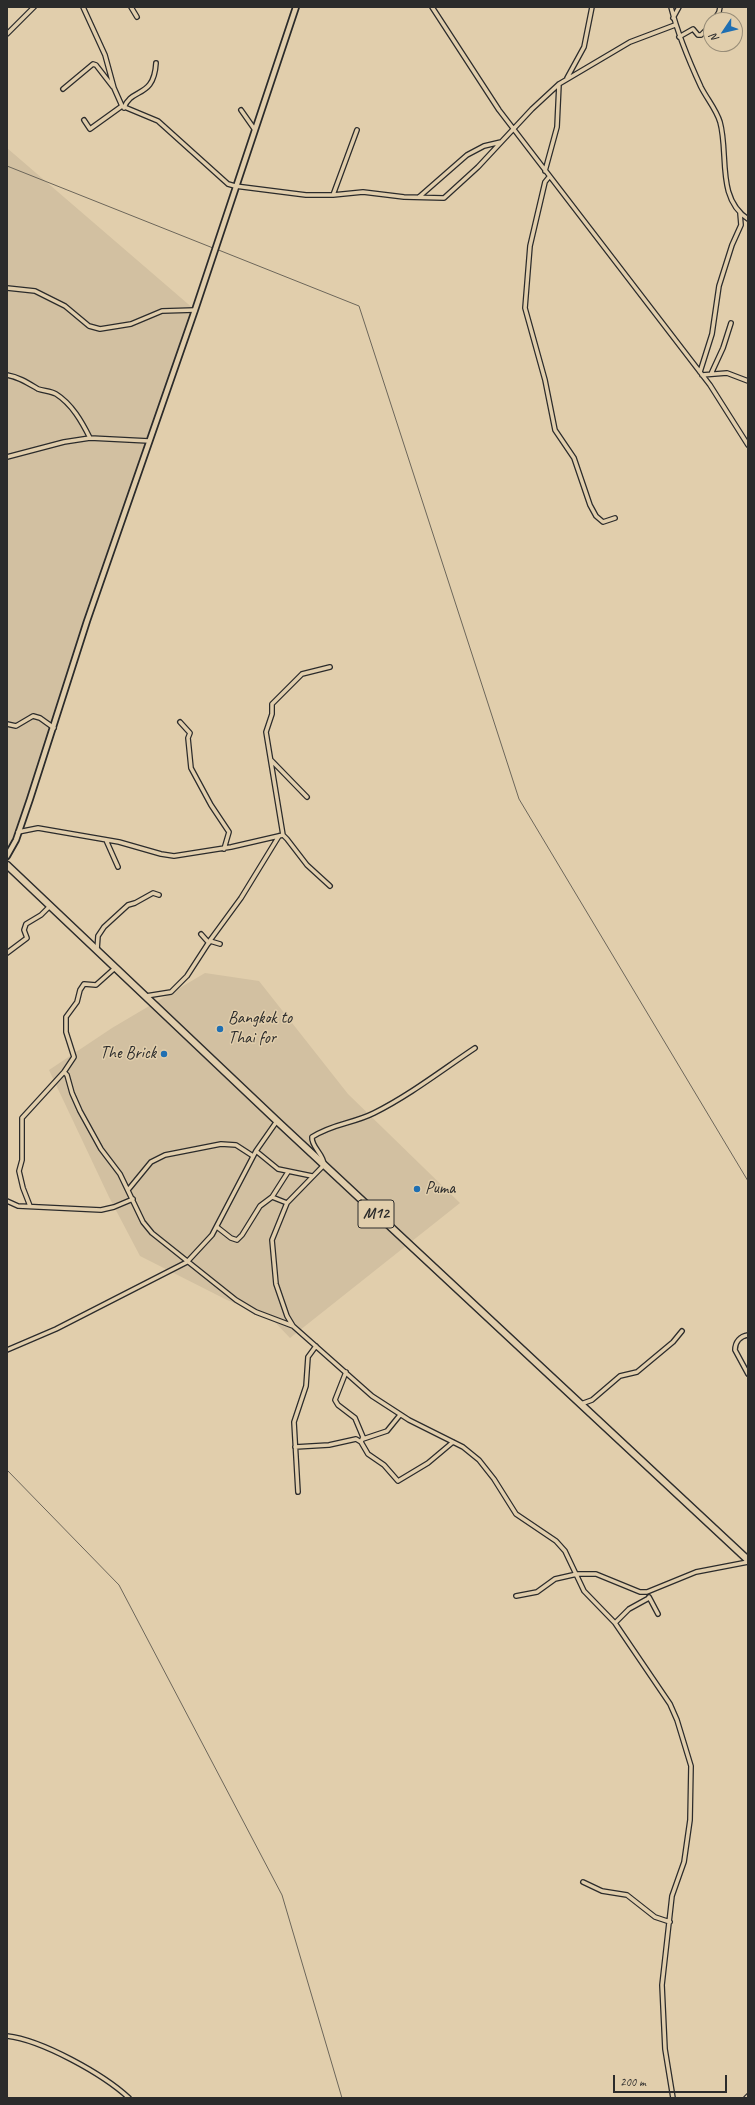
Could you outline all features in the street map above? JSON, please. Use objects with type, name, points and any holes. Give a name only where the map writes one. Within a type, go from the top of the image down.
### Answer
[{"type":"highway","name":"M12","points":[[7,865],[277,1121],[748,1561]]},
{"type":"street","points":[[7,34],[34,7]]},
{"type":"street","points":[[83,7],[106,56],[114,88],[123,107],[158,121],[228,184],[289,194],[333,195],[363,192],[444,198],[502,142],[532,109],[558,84],[630,42],[675,25]]},
{"type":"street","points":[[131,7],[137,17]]},
{"type":"street","points":[[7,856],[12,848],[18,832],[54,728],[87,621],[195,310],[235,186],[296,7]]},
{"type":"street","points":[[432,7],[487,93],[549,177],[701,374],[729,414],[748,445]]},
{"type":"street","points":[[567,78],[584,47],[592,7]]},
{"type":"street","points":[[671,7],[679,38],[702,89],[715,108],[718,117],[731,202],[740,214],[748,219]]},
{"type":"street","points":[[673,18],[679,7]]},
{"type":"street","points":[[679,38],[693,29],[698,35],[703,33]]},
{"type":"street","points":[[84,120],[90,129],[123,107],[127,101],[148,87],[155,76],[156,63]]},
{"type":"street","points":[[63,89],[93,64],[96,65],[114,88]]},
{"type":"street","points":[[545,171],[557,127],[558,84]]},
{"type":"street","points":[[241,110],[255,130]]},
{"type":"street","points":[[333,195],[357,130]]},
{"type":"street","points":[[419,197],[466,155],[484,146],[502,142]]},
{"type":"street","points":[[549,177],[545,182],[530,246],[525,308],[545,380],[555,430],[574,458],[587,498],[596,516],[603,522],[615,518]]},
{"type":"street","points":[[701,374],[712,334],[719,286],[732,245],[741,225],[740,214]]},
{"type":"street","points":[[7,288],[35,291],[65,306],[89,326],[100,329],[131,324],[162,311],[195,310]]},
{"type":"street","points":[[711,374],[716,366],[731,323]]},
{"type":"street","points":[[701,374],[734,375],[748,381]]},
{"type":"street","points":[[7,375],[19,378],[38,388],[60,396],[77,415],[90,438]]},
{"type":"street","points":[[7,457],[64,442],[90,438],[149,441]]},
{"type":"street","points":[[144,996],[171,992],[187,976],[209,942],[241,898],[281,836],[281,814],[266,732],[272,714],[272,704],[302,674],[330,667]]},
{"type":"street","points":[[7,724],[16,726],[33,716],[40,718],[54,728]]},
{"type":"street","points":[[180,722],[190,733],[188,738],[191,768],[211,805],[229,832],[224,849]]},
{"type":"street","points":[[270,759],[307,796]]},
{"type":"street","points":[[18,832],[38,828],[106,840],[174,856],[224,849],[281,836],[287,838],[307,865],[330,886]]},
{"type":"street","points":[[106,840],[118,867]]},
{"type":"street","points":[[97,951],[98,936],[104,927],[128,905],[135,903],[153,893],[159,895]]},
{"type":"street","points":[[7,953],[27,938],[24,930],[26,924],[41,915],[50,906]]},
{"type":"street","points":[[201,934],[209,942],[220,944]]},
{"type":"street","points":[[30,1206],[23,1188],[20,1171],[22,1160],[22,1118],[64,1072],[74,1057],[66,1032],[66,1017],[77,1002],[82,986],[88,983],[96,985],[115,968]]},
{"type":"street","points":[[475,1048],[391,1104],[366,1117],[330,1127],[312,1137],[312,1143],[322,1156],[324,1165],[287,1203],[273,1234],[271,1246],[276,1284],[287,1316],[293,1326],[372,1396],[400,1415],[470,1452],[488,1470],[516,1514],[556,1541],[565,1552],[584,1591],[616,1623],[670,1704],[686,1746],[691,1766],[690,1820],[684,1862],[672,1896],[662,1985],[665,2049],[673,2098]]},
{"type":"street","points":[[64,1072],[67,1075],[72,1093],[80,1110],[101,1149],[120,1174],[143,1222],[149,1230],[179,1253],[187,1262],[248,1308],[293,1326]]},
{"type":"street","points":[[7,1350],[56,1330],[187,1262],[208,1241],[253,1156],[277,1121]]},
{"type":"street","points":[[128,1190],[151,1162],[165,1155],[221,1144],[236,1145],[253,1156]]},
{"type":"street","points":[[256,1151],[278,1169],[312,1176]]},
{"type":"street","points":[[216,1227],[234,1240],[240,1238],[260,1206],[272,1197],[288,1172]]},
{"type":"street","points":[[272,1197],[287,1203]]},
{"type":"street","points":[[7,1201],[18,1206],[107,1210],[133,1199]]},
{"type":"street","points":[[581,1404],[592,1400],[620,1376],[637,1372],[673,1342],[682,1331]]},
{"type":"street","points":[[748,1335],[740,1338],[735,1346],[735,1350],[748,1374]]},
{"type":"street","points":[[298,1492],[294,1422],[306,1386],[308,1357],[316,1346]]},
{"type":"street","points":[[346,1372],[335,1400],[341,1408],[355,1418],[368,1454],[384,1465],[398,1481],[428,1463],[453,1442]]},
{"type":"street","points":[[295,1447],[333,1444],[353,1439],[362,1440],[387,1431],[400,1415]]},
{"type":"street","points":[[516,1596],[537,1592],[555,1578],[577,1574],[596,1574],[640,1592],[647,1592],[660,1588],[696,1572],[748,1561]]},
{"type":"street","points":[[647,1592],[658,1614]]},
{"type":"street","points":[[616,1623],[630,1609],[649,1598]]},
{"type":"street","points":[[583,1882],[602,1891],[627,1895],[655,1917],[670,1922]]},
{"type":"street","points":[[7,2036],[33,2041],[118,2087],[129,2098]]},
{"type":"shaded area","points":[[7,148],[195,310],[7,855]]},
{"type":"shaded area","points":[[205,973],[259,981],[348,1094],[460,1203],[290,1338],[271,1318],[227,1300],[140,1256],[109,1197],[49,1070],[112,1028]]},
{"type":"waterway","points":[[7,166],[213,248]]},
{"type":"waterway","points":[[216,249],[359,306],[519,799],[748,1181]]},
{"type":"waterway","points":[[7,1470],[119,1585],[282,1895],[342,2098]]},
{"type":"place","name":"Bangkok to Thai for","points":[[220,1029]]},
{"type":"place","name":"The Brick","points":[[164,1054]]},
{"type":"place","name":"Puma","points":[[417,1189]]}]
